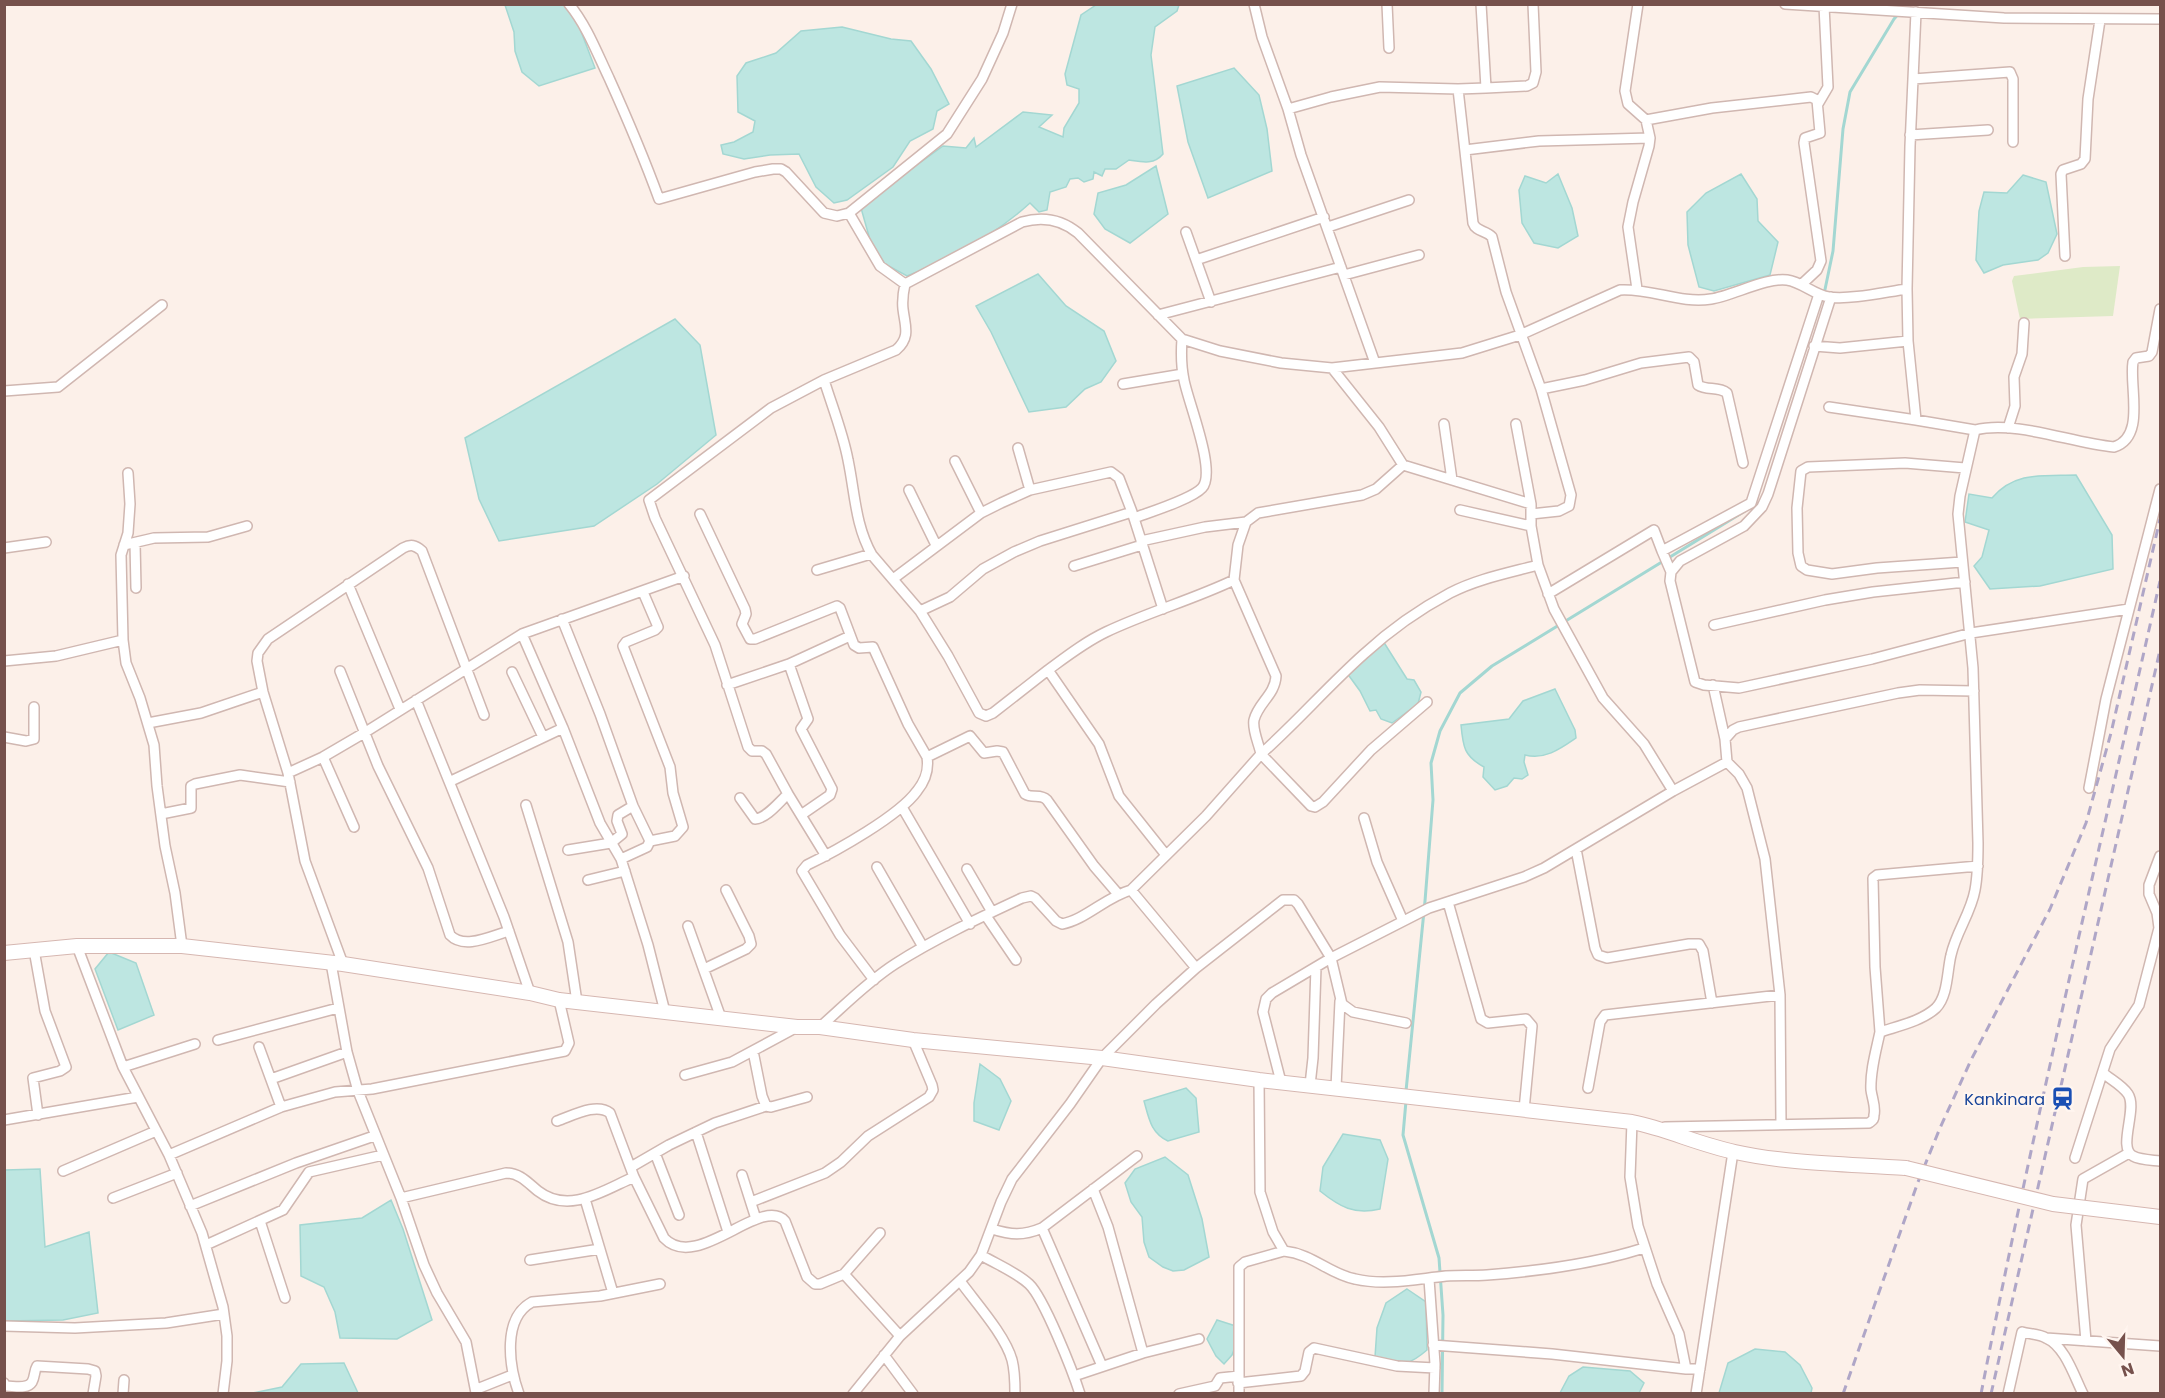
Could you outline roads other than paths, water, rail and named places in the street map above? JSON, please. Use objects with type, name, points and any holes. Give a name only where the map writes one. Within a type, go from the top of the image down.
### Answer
[{"type":"main road","points":[[4,953],[77,946],[182,946],[337,963],[530,993],[559,1000],[797,1027],[820,1027],[913,1040],[1102,1058],[1259,1080],[1632,1122],[1656,1127],[1733,1152],[1794,1160],[1906,1168],[2053,1204],[2160,1216]]},
{"type":"street","points":[[569,4],[589,35],[634,131],[659,199],[755,172],[781,169],[825,213],[837,216],[849,213],[947,134],[982,79],[1003,33],[1012,4]]},
{"type":"street","points":[[1254,4],[1262,37],[1288,109],[1301,155],[1375,363]]},
{"type":"street","points":[[1387,4],[1389,48]]},
{"type":"street","points":[[1481,4],[1486,88]]},
{"type":"street","points":[[1288,109],[1380,87],[1458,89],[1527,86],[1533,83],[1536,72],[1533,4]]},
{"type":"street","points":[[1636,289],[1628,227],[1650,138],[1646,120],[1628,104],[1625,91],[1638,4]]},
{"type":"street","points":[[1785,4],[2004,18],[2160,19]]},
{"type":"street","points":[[1818,104],[1828,87],[1824,6]]},
{"type":"street","points":[[1916,420],[1911,388],[1907,289],[1917,12]]},
{"type":"street","points":[[2065,256],[2061,174],[2063,170],[2081,164],[2085,159],[2088,99],[2100,20]]},
{"type":"street","points":[[1913,79],[2010,72],[2013,79],[2013,142]]},
{"type":"street","points":[[1458,89],[1473,223],[1478,229],[1492,237],[1506,292],[1541,389],[1571,501],[1565,509],[1531,514]]},
{"type":"street","points":[[1646,120],[1712,108],[1811,98],[1817,100],[1820,133],[1805,138],[1804,143],[1821,261],[1817,270],[1801,285]]},
{"type":"street","points":[[1911,135],[1988,130]]},
{"type":"street","points":[[1465,150],[1539,141],[1650,138]]},
{"type":"street","points":[[1328,227],[1409,200]]},
{"type":"street","points":[[849,213],[880,266],[905,284]]},
{"type":"street","points":[[1196,260],[1324,217]]},
{"type":"street","points":[[905,284],[1022,222],[1048,218],[1068,225],[1078,233],[1182,339],[1239,355],[1332,368],[1461,353],[1520,335],[1620,290],[1636,289],[1673,298],[1698,300],[1723,297],[1775,280],[1785,279],[1825,296],[1842,298],[1907,289]]},
{"type":"street","points":[[1186,232],[1211,302]]},
{"type":"street","points":[[1158,315],[1419,255]]},
{"type":"street","points":[[826,856],[764,752],[754,752],[748,747],[715,645],[655,518],[649,499],[771,408],[824,380],[896,350],[902,345],[907,330],[903,304],[905,284]]},
{"type":"street","points":[[1671,572],[1680,561],[1744,526],[1762,507],[1814,346],[1825,296]]},
{"type":"street","points":[[1662,551],[1751,503],[1825,296]]},
{"type":"street","points":[[4,391],[58,387],[162,305]]},
{"type":"street","points":[[1829,407],[1975,430],[1985,427],[2008,428],[2114,447],[2125,442],[2131,434],[2134,423],[2133,362],[2136,358],[2149,356],[2152,352],[2160,309]]},
{"type":"street","points":[[2008,428],[2015,406],[2014,377],[2022,354],[2024,323]]},
{"type":"street","points":[[920,611],[950,597],[983,569],[1014,552],[1040,541],[1133,515],[1191,495],[1202,488],[1207,480],[1205,456],[1183,374],[1182,339]]},
{"type":"street","points":[[1814,346],[1840,348],[1908,341]]},
{"type":"street","points":[[1541,389],[1585,380],[1641,363],[1689,357],[1694,362],[1698,385],[1704,388],[1721,389],[1727,393],[1743,463]]},
{"type":"street","points":[[1332,368],[1379,427],[1403,465],[1531,504]]},
{"type":"street","points":[[1123,384],[1183,374]]},
{"type":"street","points":[[824,380],[848,458],[858,522],[871,554],[920,611],[982,716],[993,713],[1072,652],[1106,632],[1207,593],[1234,580]]},
{"type":"street","points":[[1444,424],[1452,480]]},
{"type":"street","points":[[1516,424],[1531,504],[1531,526],[1538,565],[1548,594],[1603,698],[1644,744],[1673,791]]},
{"type":"street","points":[[1881,1032],[1924,1016],[1939,1005],[1954,943],[1970,909],[1978,866],[1971,633],[1958,514],[1965,468],[1975,430]]},
{"type":"street","points":[[1018,448],[1030,490]]},
{"type":"street","points":[[955,460],[981,513]]},
{"type":"street","points":[[1962,562],[1877,568],[1832,574],[1807,570],[1799,562],[1797,508],[1801,471],[1808,467],[1905,463],[1965,468]]},
{"type":"street","points":[[1074,566],[1142,543],[1205,527],[1246,522],[1258,513],[1267,510],[1362,495],[1376,489],[1403,465]]},
{"type":"street","points":[[893,579],[981,513],[1030,490],[1111,472],[1119,478],[1163,609]]},
{"type":"street","points":[[128,473],[130,504],[128,533],[120,555],[123,640],[126,663],[154,745],[161,814],[182,946]]},
{"type":"street","points":[[2089,788],[2106,699],[2160,489]]},
{"type":"street","points":[[909,490],[936,546]]},
{"type":"street","points":[[1460,510],[1531,526]]},
{"type":"street","points":[[700,514],[745,609],[746,614],[742,624],[750,639],[837,606],[840,608],[857,648],[873,646],[908,724],[927,757],[928,767],[922,784],[902,807],[826,856],[807,865],[802,871],[840,935],[874,980]]},
{"type":"street","points":[[1246,522],[1238,545],[1234,580],[1276,676],[1276,684],[1272,693],[1254,719],[1254,725],[1261,754],[1311,806],[1315,807],[1323,802],[1371,750],[1427,702]]},
{"type":"street","points":[[124,545],[160,538],[208,537],[247,526]]},
{"type":"street","points":[[1548,594],[1654,530],[1671,572],[1670,581],[1692,678],[1698,684],[1739,688],[1872,659],[1971,633],[2129,609]]},
{"type":"street","points":[[4,548],[45,542]]},
{"type":"street","points":[[135,543],[136,588]]},
{"type":"street","points":[[476,1393],[466,1342],[437,1293],[424,1265],[401,1198],[374,1136],[358,1091],[338,1008],[337,963],[305,861],[289,778],[257,662],[258,653],[268,639],[348,584],[403,548],[410,545],[417,546],[422,551],[484,715]]},
{"type":"street","points":[[818,570],[871,554]]},
{"type":"street","points":[[820,1027],[893,965],[923,947],[1022,898],[1031,896],[1035,898],[1056,921],[1062,924],[1118,894],[1131,890],[1206,816],[1261,754],[1283,735],[1364,653],[1408,620],[1449,594],[1464,587],[1538,565]]},
{"type":"street","points":[[161,814],[191,808],[190,790],[195,784],[240,776],[289,778],[522,634],[684,576]]},
{"type":"street","points":[[1714,625],[1834,598],[1965,582]]},
{"type":"street","points":[[348,584],[400,709]]},
{"type":"street","points":[[643,592],[658,627],[626,642],[623,646],[670,767],[673,793],[683,827],[675,836],[650,841]]},
{"type":"street","points":[[562,619],[600,714],[633,806],[650,841]]},
{"type":"street","points":[[522,634],[600,823],[621,859],[648,945],[665,1012]]},
{"type":"street","points":[[727,685],[789,664],[850,636]]},
{"type":"street","points":[[4,661],[56,656],[123,640]]},
{"type":"street","points":[[789,664],[808,719],[801,730],[832,789],[830,795],[801,815]]},
{"type":"street","points":[[1048,670],[1100,744],[1119,796],[1166,855]]},
{"type":"street","points":[[340,671],[364,733],[428,868],[450,935],[454,940],[468,942],[508,931]]},
{"type":"street","points":[[512,672],[543,737]]},
{"type":"street","points":[[1713,685],[1725,739],[1727,762],[1739,774],[1747,788],[1763,845],[1776,943],[1780,995],[1781,1124]]},
{"type":"street","points":[[1725,739],[1739,727],[1881,696],[1920,690],[1974,691]]},
{"type":"street","points":[[148,723],[201,713],[264,692]]},
{"type":"street","points":[[416,699],[451,781],[530,993]]},
{"type":"street","points":[[4,737],[26,741],[34,738],[34,707]]},
{"type":"street","points":[[451,781],[563,729]]},
{"type":"street","points":[[927,757],[970,736],[984,753],[1003,752],[1025,794],[1042,796],[1047,800],[1094,866],[1118,894]]},
{"type":"street","points":[[323,757],[354,827]]},
{"type":"street","points":[[1281,1082],[1263,1012],[1264,1004],[1272,993],[1331,958],[1429,908],[1524,877],[1544,868],[1673,791],[1727,762]]},
{"type":"street","points":[[740,798],[757,819],[764,816],[788,794]]},
{"type":"street","points":[[526,805],[568,942],[577,1002]]},
{"type":"street","points":[[568,850],[611,843],[622,834],[617,820],[618,815],[633,806]]},
{"type":"street","points":[[902,807],[970,924]]},
{"type":"street","points":[[1364,818],[1377,862],[1403,921]]},
{"type":"street","points":[[621,859],[647,847],[650,841]]},
{"type":"street","points":[[1576,849],[1598,955],[1607,958],[1699,944],[1703,951],[1712,1003]]},
{"type":"street","points":[[2075,1158],[2114,1041],[2139,1005],[2158,928],[2157,913],[2149,894],[2149,885],[2160,856]]},
{"type":"street","points":[[1656,1127],[1869,1123],[1875,1113],[1871,1089],[1873,1060],[1881,1032],[1875,967],[1873,878],[1876,875],[1978,866]]},
{"type":"street","points":[[877,867],[923,947]]},
{"type":"street","points":[[967,869],[989,914],[1016,960]]},
{"type":"street","points":[[588,880],[625,871]]},
{"type":"street","points":[[704,969],[751,944],[726,890]]},
{"type":"street","points":[[1131,890],[1196,968]]},
{"type":"street","points":[[853,1394],[900,1336],[924,1311],[960,1281],[981,1255],[1000,1202],[1012,1179],[1102,1058],[1196,968],[1283,900],[1294,900],[1298,904],[1331,958],[1342,1004],[1353,1012],[1406,1023]]},
{"type":"street","points":[[1448,902],[1481,1018],[1488,1023],[1526,1020],[1532,1026],[1524,1110]]},
{"type":"street","points":[[688,926],[721,1018]]},
{"type":"street","points":[[77,946],[123,1067],[169,1155],[206,1245],[224,1314],[227,1336],[223,1394]]},
{"type":"street","points":[[34,950],[45,1011],[66,1067],[60,1071],[33,1078],[38,1115]]},
{"type":"street","points":[[1310,1085],[1316,967]]},
{"type":"street","points":[[1588,1089],[1600,1022],[1605,1015],[1780,995]]},
{"type":"street","points":[[1336,1088],[1340,998]]},
{"type":"street","points":[[169,1155],[281,1107],[335,1092],[358,1091],[565,1051],[569,1043],[559,1000]]},
{"type":"street","points":[[218,1040],[338,1008]]},
{"type":"street","points":[[685,1075],[724,1065],[797,1027]]},
{"type":"street","points":[[751,1202],[825,1173],[841,1162],[868,1136],[929,1096],[933,1090],[932,1085],[913,1040]]},
{"type":"street","points":[[123,1067],[195,1044]]},
{"type":"street","points":[[259,1047],[281,1107]]},
{"type":"street","points":[[753,1051],[766,1106]]},
{"type":"street","points":[[271,1079],[347,1052]]},
{"type":"street","points":[[2103,1073],[2128,1095],[2131,1107],[2126,1145],[2129,1153],[2160,1161]]},
{"type":"street","points":[[1259,1080],[1260,1192],[1273,1232],[1284,1251]]},
{"type":"street","points":[[4,1120],[138,1097]]},
{"type":"street","points":[[401,1198],[506,1173],[520,1176],[552,1199],[572,1202],[585,1199],[633,1172],[655,1153],[696,1132],[766,1106],[771,1107],[807,1097]]},
{"type":"street","points":[[557,1121],[592,1109],[606,1110],[613,1120],[633,1172],[664,1238],[669,1243],[684,1248],[696,1247],[756,1219],[781,1217],[785,1221],[807,1276],[815,1284],[820,1284],[844,1274],[880,1233]]},
{"type":"street","points":[[1632,1122],[1630,1177],[1644,1248],[1679,1334],[1686,1369]]},
{"type":"street","points":[[63,1171],[156,1131]]},
{"type":"street","points":[[696,1132],[728,1232]]},
{"type":"street","points":[[190,1206],[296,1163],[374,1136]]},
{"type":"street","points":[[1696,1394],[1733,1152]]},
{"type":"street","points":[[655,1153],[679,1215]]},
{"type":"street","points":[[2086,1341],[2076,1226],[2083,1179],[2129,1153]]},
{"type":"street","points":[[206,1245],[283,1210],[309,1172],[382,1155]]},
{"type":"street","points":[[992,1229],[1019,1235],[1042,1228],[1137,1156]]},
{"type":"street","points":[[113,1198],[177,1173]]},
{"type":"street","points":[[742,1175],[756,1219]]},
{"type":"street","points":[[1093,1189],[1108,1227],[1143,1353]]},
{"type":"street","points":[[585,1199],[613,1293]]},
{"type":"street","points":[[260,1221],[285,1298]]},
{"type":"street","points":[[1042,1228],[1102,1366]]},
{"type":"street","points":[[1239,1394],[1239,1267],[1245,1262],[1284,1251],[1305,1255],[1354,1279],[1384,1281],[1555,1268],[1644,1248]]},
{"type":"street","points":[[530,1260],[600,1249]]},
{"type":"street","points":[[981,1255],[1021,1278],[1034,1290],[1080,1394]]},
{"type":"street","points":[[844,1274],[900,1336]]},
{"type":"street","points":[[1434,1394],[1436,1278]]},
{"type":"street","points":[[960,1281],[988,1318],[1009,1353],[1013,1362],[1015,1394]]},
{"type":"street","points":[[519,1394],[512,1375],[512,1327],[515,1318],[526,1306],[532,1302],[613,1293],[660,1284]]},
{"type":"street","points":[[4,1326],[75,1328],[166,1323],[224,1314]]},
{"type":"street","points":[[2008,1394],[2022,1332],[2046,1338],[2160,1346]]},
{"type":"street","points":[[2046,1338],[2064,1356],[2083,1394]]},
{"type":"street","points":[[1074,1376],[1143,1353],[1199,1339]]},
{"type":"street","points":[[1436,1346],[1552,1354],[1700,1369]]},
{"type":"street","points":[[1179,1394],[1215,1386],[1220,1378],[1238,1380],[1301,1376],[1305,1371],[1309,1352],[1314,1348],[1397,1366],[1435,1368]]},
{"type":"street","points":[[884,1355],[913,1394]]},
{"type":"street","points":[[4,1383],[6,1386],[28,1385],[32,1382],[34,1369],[37,1366],[93,1369],[96,1376],[93,1394]]},
{"type":"street","points":[[476,1393],[482,1385],[512,1375]]},
{"type":"street","points":[[123,1394],[124,1380]]},
{"type":"water","points":[[505,5],[566,5],[574,13],[595,68],[539,86],[522,72],[515,51],[514,32]]},
{"type":"water","points":[[1096,5],[1179,5],[1177,11],[1155,27],[1151,55],[1163,154],[1152,161],[1129,160],[1116,169],[1105,169],[1102,176],[1094,172],[1093,179],[1084,182],[1078,178],[1070,179],[1066,187],[1050,192],[1047,210],[1039,212],[1030,203],[1002,226],[972,245],[907,276],[885,264],[870,240],[861,208],[943,146],[966,148],[974,138],[976,147],[1023,112],[1052,115],[1039,127],[1063,137],[1064,128],[1079,103],[1079,89],[1067,85],[1065,74],[1081,15]]},
{"type":"water","points":[[842,27],[891,39],[911,41],[931,69],[949,104],[937,111],[933,129],[910,141],[893,167],[847,200],[834,203],[816,187],[799,154],[744,159],[723,154],[721,145],[734,142],[753,132],[755,121],[738,112],[737,76],[746,63],[776,53],[801,31]]},
{"type":"water","points":[[1234,68],[1259,95],[1267,129],[1272,171],[1208,198],[1188,142],[1177,86]]},
{"type":"water","points":[[1156,166],[1168,214],[1130,243],[1105,229],[1094,214],[1098,193],[1126,185]]},
{"type":"water","points":[[1558,174],[1572,208],[1578,236],[1558,248],[1534,243],[1522,223],[1519,190],[1525,176],[1546,183]]},
{"type":"water","points":[[1741,174],[1757,199],[1758,221],[1778,242],[1770,275],[1714,291],[1699,287],[1688,245],[1687,212],[1706,193]]},
{"type":"water","points":[[2023,175],[2046,182],[2057,234],[2048,253],[2038,260],[2003,265],[1984,273],[1976,260],[1979,211],[1984,192],[2007,193]]},
{"type":"water","points":[[1038,274],[1066,306],[1104,331],[1116,361],[1101,382],[1085,389],[1066,407],[1029,412],[976,306]]},
{"type":"water","points":[[675,319],[700,345],[716,435],[657,484],[594,526],[499,541],[479,499],[465,438]]},
{"type":"water","points":[[2076,475],[2112,535],[2113,569],[2040,586],[1990,589],[1974,566],[1982,557],[1989,530],[1965,522],[1969,494],[1992,498],[2001,489],[2020,479]]},
{"type":"water","points":[[1383,641],[1407,679],[1414,680],[1421,692],[1418,704],[1392,723],[1381,719],[1376,710],[1370,711],[1360,691],[1347,673]]},
{"type":"water","points":[[1555,689],[1575,730],[1576,738],[1546,755],[1525,755],[1524,762],[1528,775],[1522,779],[1514,778],[1507,786],[1495,790],[1483,777],[1484,767],[1468,755],[1461,725],[1509,719],[1523,701]]},
{"type":"water","points":[[109,952],[136,963],[154,1015],[118,1030],[95,969]]},
{"type":"water","points":[[980,1064],[1000,1079],[1011,1101],[999,1130],[974,1121],[974,1103]]},
{"type":"water","points":[[1186,1088],[1196,1098],[1199,1132],[1168,1141],[1154,1130],[1144,1101]]},
{"type":"water","points":[[1343,1134],[1380,1140],[1388,1159],[1380,1209],[1362,1211],[1348,1208],[1320,1191],[1323,1167]]},
{"type":"water","points":[[1165,1157],[1188,1175],[1202,1219],[1209,1257],[1184,1270],[1173,1271],[1149,1257],[1144,1242],[1142,1217],[1131,1202],[1125,1183],[1135,1169]]},
{"type":"water","points":[[40,1169],[45,1247],[89,1232],[98,1313],[63,1320],[5,1321],[5,1170]]},
{"type":"water","points":[[391,1200],[403,1229],[432,1320],[397,1339],[340,1338],[335,1312],[324,1287],[301,1276],[300,1225],[362,1218]]},
{"type":"water","points":[[1407,1289],[1426,1302],[1427,1350],[1413,1360],[1403,1363],[1375,1357],[1377,1328],[1386,1303]]},
{"type":"water","points":[[1217,1320],[1242,1328],[1232,1355],[1224,1364],[1216,1356],[1207,1339]]},
{"type":"water","points":[[1755,1349],[1785,1352],[1800,1365],[1812,1388],[1811,1393],[1719,1393],[1728,1363]]},
{"type":"water","points":[[344,1363],[358,1393],[253,1393],[282,1387],[301,1364]]},
{"type":"water","points":[[1583,1367],[1630,1371],[1644,1383],[1639,1393],[1560,1393],[1569,1376]]},
{"type":"waterway","points":[[1820,303],[1823,299],[1833,251],[1843,129],[1850,92],[1894,19],[1907,4]]},
{"type":"waterway","points":[[1406,1091],[1433,800],[1431,763],[1440,731],[1460,693],[1492,666],[1745,511]]},
{"type":"waterway","points":[[1406,1101],[1403,1135],[1439,1258],[1443,1315],[1442,1394]]},
{"type":"railway","points":[[1843,1394],[1918,1182],[1940,1128],[1971,1060],[2050,909],[2086,823],[2111,733],[2160,519]]},
{"type":"railway","points":[[1981,1394],[2045,1088],[2160,581]]},
{"type":"railway","points":[[1991,1394],[2160,650]]},
{"type":"place","name":"Kankinara","points":[[2063,1099]]}]
